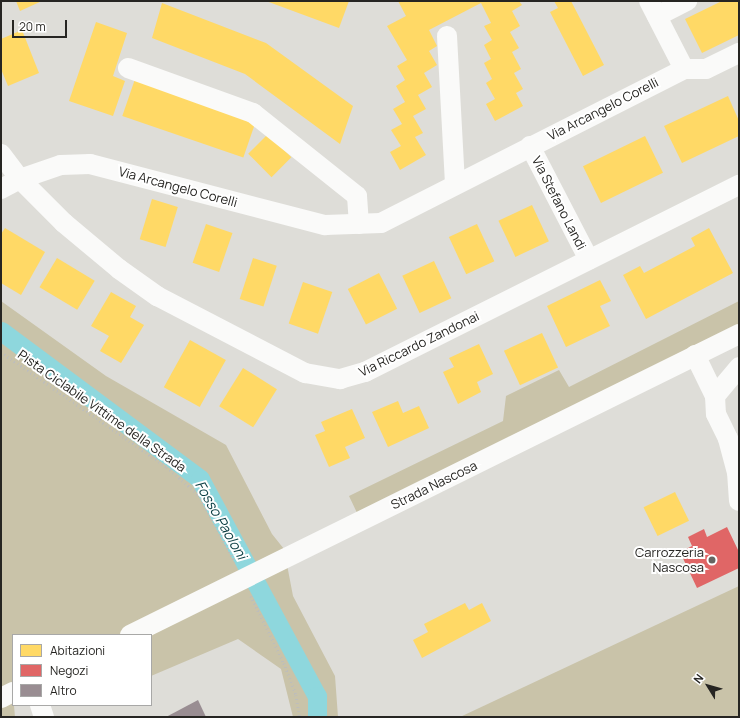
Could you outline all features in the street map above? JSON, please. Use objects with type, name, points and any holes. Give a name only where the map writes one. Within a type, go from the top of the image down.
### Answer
[{"type":"street","points":[[687,1],[653,9],[684,69],[706,69],[739,53]]},
{"type":"street","points":[[447,36],[455,185]]},
{"type":"street","points":[[128,68],[253,113],[357,196],[359,224]]},
{"type":"street","name":"Via Arcangelo Corelli","points":[[1,189],[20,179],[61,165],[90,164],[325,225],[380,223],[684,69]]},
{"type":"street","name":"Via Stefano Landi","points":[[530,146],[589,260]]},
{"type":"street","name":"Via Riccardo Zandonai","points":[[1,154],[20,179],[70,228],[119,270],[157,296],[305,373],[340,379],[364,372],[739,185]]},
{"type":"street","name":"Strada Nascosa","points":[[132,634],[739,334]]},
{"type":"street","points":[[695,355],[715,396],[716,414],[728,439],[737,472],[739,501]]},
{"type":"street","points":[[715,396],[739,367]]},
{"type":"street","points":[[1,698],[12,692]]},
{"type":"street","points":[[40,706],[44,717]]},
{"type":"path","name":"Pista Ciclabile Vittime della Strada","points":[[1,352],[167,466],[199,495],[243,578],[284,663],[296,695],[300,717]]},
{"type":"shaded area","points":[[1,301],[106,376],[226,445],[272,534],[284,549],[293,596],[335,676],[338,717],[293,717],[281,669],[238,639],[152,676],[152,634],[12,634],[12,706],[14,706],[15,717],[1,717]]},
{"type":"shaded area","points":[[739,301],[739,329],[359,517],[349,496],[503,421],[506,396],[559,370],[569,387]]},
{"type":"shaded area","points":[[739,586],[739,717],[460,717]]},
{"type":"building: Abitazioni","points":[[16,1],[42,1],[20,11]]},
{"type":"building: Abitazioni","points":[[266,1],[349,1],[339,28]]},
{"type":"building: Abitazioni","points":[[398,1],[519,1],[522,5],[512,11],[520,26],[510,32],[519,48],[512,52],[521,69],[514,73],[523,89],[516,93],[523,106],[495,121],[486,104],[495,99],[486,83],[492,79],[484,63],[491,59],[484,45],[492,40],[484,26],[491,23],[481,3],[429,30],[437,46],[429,51],[437,65],[424,73],[432,87],[418,95],[426,109],[413,116],[423,133],[415,137],[426,155],[400,170],[390,152],[401,146],[391,130],[402,124],[393,109],[405,102],[396,86],[405,80],[397,66],[407,60],[387,26],[406,16]]},
{"type":"building: Abitazioni","points":[[554,1],[571,1],[604,65],[583,76],[550,12],[558,8]]},
{"type":"building: Abitazioni","points":[[722,1],[739,1],[739,35],[702,53],[685,19]]},
{"type":"building: Abitazioni","points":[[162,3],[266,43],[353,106],[340,144],[245,74],[152,38]]},
{"type":"building: Abitazioni","points":[[96,22],[127,33],[113,76],[125,81],[113,116],[69,101]]},
{"type":"building: Abitazioni","points":[[22,30],[39,73],[8,86],[1,69],[1,39]]},
{"type":"building: Abitazioni","points":[[135,79],[256,121],[243,158],[122,116]]},
{"type":"building: Abitazioni","points":[[728,96],[739,121],[739,136],[682,163],[664,126]]},
{"type":"building: Abitazioni","points":[[268,134],[291,157],[272,177],[248,154]]},
{"type":"building: Abitazioni","points":[[645,136],[663,173],[601,203],[583,166]]},
{"type":"building: Abitazioni","points":[[152,199],[178,207],[166,247],[140,239]]},
{"type":"building: Abitazioni","points":[[532,205],[549,241],[515,257],[498,221]]},
{"type":"building: Abitazioni","points":[[206,224],[232,233],[219,272],[193,263]]},
{"type":"building: Abitazioni","points":[[477,224],[494,261],[466,274],[449,237]]},
{"type":"building: Abitazioni","points":[[5,228],[45,252],[21,295],[1,283],[1,234]]},
{"type":"building: Abitazioni","points":[[709,228],[733,273],[646,319],[623,275],[640,266],[644,273],[695,246],[691,238]]},
{"type":"building: Abitazioni","points":[[57,258],[95,281],[77,310],[39,287]]},
{"type":"building: Abitazioni","points":[[253,258],[277,266],[263,307],[240,299]]},
{"type":"building: Abitazioni","points":[[434,261],[451,298],[420,313],[402,276]]},
{"type":"building: Abitazioni","points":[[379,273],[397,309],[366,325],[348,289]]},
{"type":"building: Abitazioni","points":[[600,280],[611,301],[600,306],[610,326],[566,347],[547,306]]},
{"type":"building: Abitazioni","points":[[303,282],[332,292],[318,334],[289,324]]},
{"type":"building: Abitazioni","points":[[111,292],[136,306],[130,317],[144,325],[121,363],[100,351],[109,336],[91,326]]},
{"type":"building: Abitazioni","points":[[542,333],[558,367],[520,385],[504,351]]},
{"type":"building: Abitazioni","points":[[190,340],[226,360],[200,407],[164,387]]},
{"type":"building: Abitazioni","points":[[479,344],[493,374],[477,382],[481,392],[458,404],[443,372],[454,367],[449,358]]},
{"type":"building: Abitazioni","points":[[243,368],[277,389],[253,427],[219,406]]},
{"type":"building: Abitazioni","points":[[398,401],[403,413],[419,406],[429,428],[388,447],[372,412]]},
{"type":"building: Abitazioni","points":[[352,409],[365,438],[345,447],[350,458],[329,467],[315,435],[325,431],[321,422]]},
{"type":"building: Abitazioni","points":[[675,492],[689,521],[658,536],[644,507]]},
{"type":"building: Abitazioni","points":[[465,603],[469,610],[482,603],[491,621],[422,658],[413,640],[428,632],[424,624]]},
{"type":"building: Negozi","name":"Carrozzeria Nascosa","points":[[727,527],[739,552],[739,568],[697,588],[680,552],[692,546],[688,537],[704,529],[707,537]]},
{"type":"building: Altro","points":[[198,700],[206,717],[166,717]]},
{"type":"waterway","name":"Fosso Paoloni","points":[[1,331],[200,479],[317,696],[317,717]]},
{"type":"place","name":"Carrozzeria Nascosa","points":[[712,560]]}]
